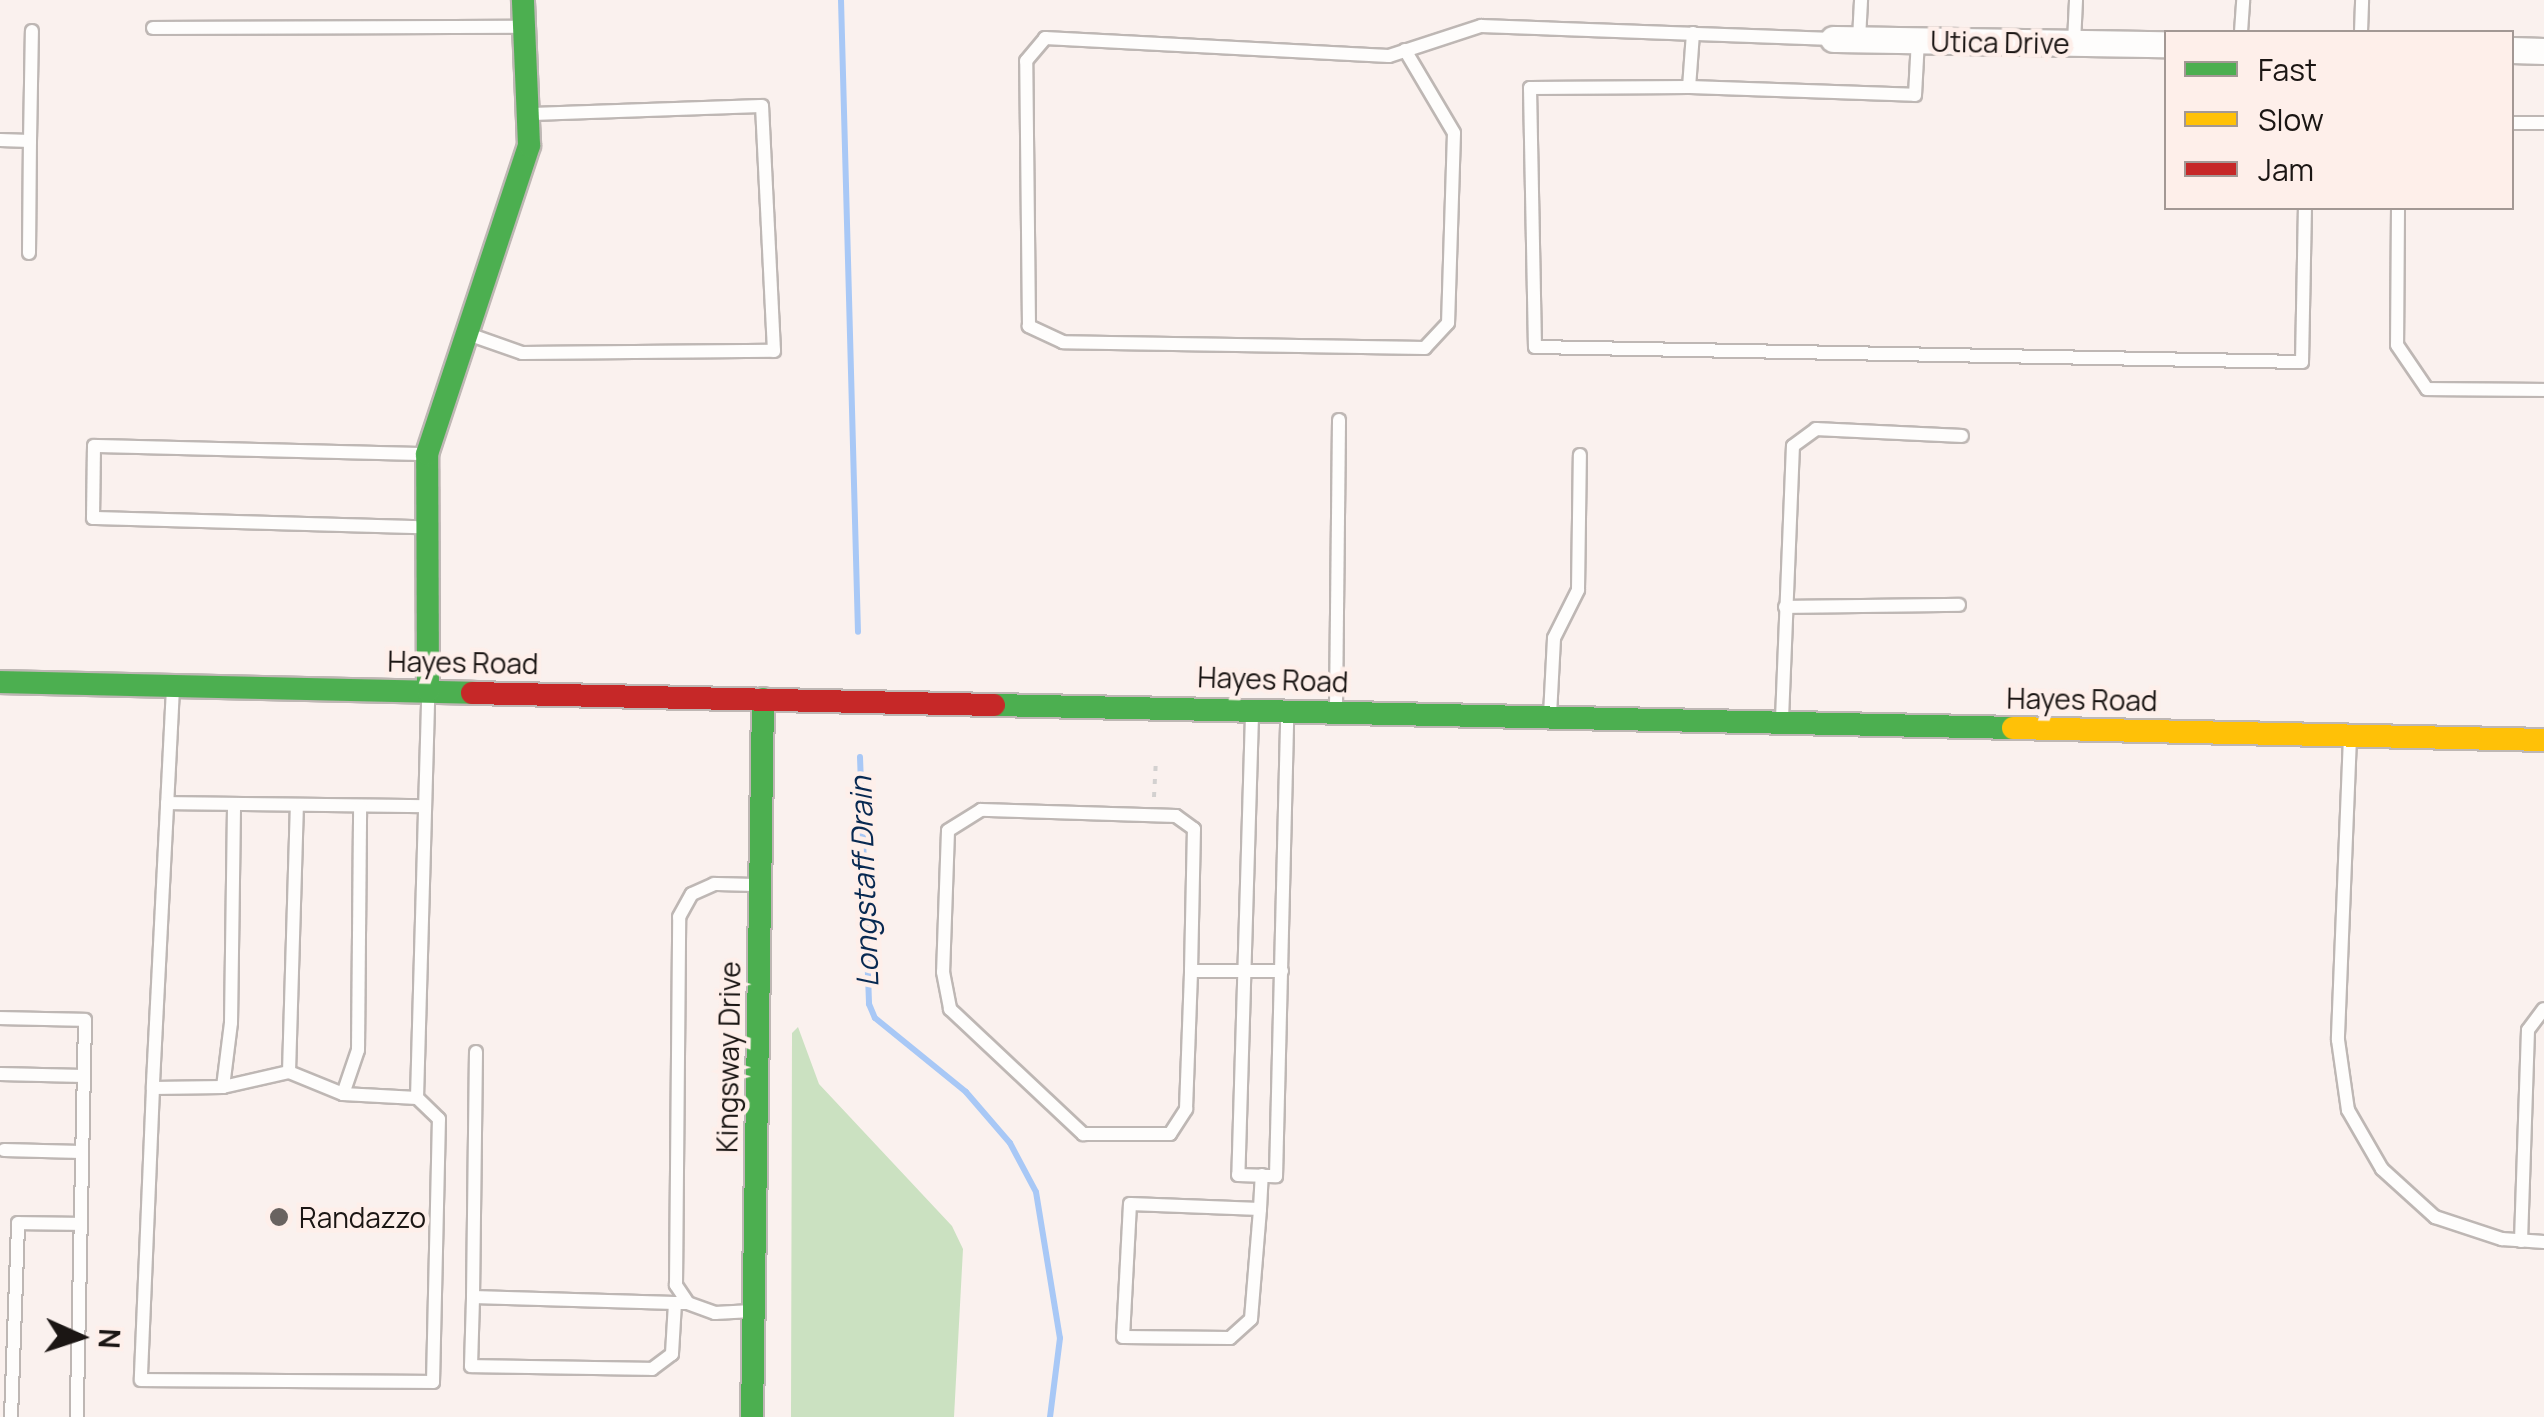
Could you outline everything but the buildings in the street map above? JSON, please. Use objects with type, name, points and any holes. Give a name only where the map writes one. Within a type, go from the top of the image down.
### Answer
[{"type":"main road","points":[[428,691],[424,527],[427,454],[466,333],[514,208],[529,144],[523,0]]},
{"type":"main road","name":"Hayes Road","points":[[0,682],[1550,714],[2544,740]]},
{"type":"main road","name":"Kingsway Drive","points":[[752,1417],[763,699]]},
{"type":"street","name":"Utica Drive","points":[[1833,39],[2164,44]]},
{"type":"street","points":[[2514,50],[2544,51]]},
{"type":"lane","points":[[1859,39],[1861,0]]},
{"type":"lane","points":[[2074,43],[2076,0]]},
{"type":"lane","points":[[2242,30],[2243,0]]},
{"type":"lane","points":[[2361,30],[2362,0]]},
{"type":"lane","points":[[1404,50],[1454,133],[1448,324],[1425,348],[1063,342],[1029,326],[1026,61],[1045,38],[1388,56],[1404,50],[1480,26],[1833,39]]},
{"type":"lane","points":[[153,28],[524,27]]},
{"type":"lane","points":[[29,253],[32,32]]},
{"type":"lane","points":[[1688,87],[1693,34]]},
{"type":"lane","points":[[1918,40],[1915,95],[1688,87],[1530,88],[1536,347],[2302,362],[2305,210]]},
{"type":"lane","points":[[466,333],[522,353],[774,350],[762,106],[527,106]]},
{"type":"lane","points":[[2514,123],[2544,124]]},
{"type":"lane","points":[[0,140],[30,141]]},
{"type":"lane","points":[[2398,210],[2397,345],[2427,389],[2544,390]]},
{"type":"lane","points":[[1336,711],[1339,420]]},
{"type":"lane","points":[[1782,722],[1794,446],[1816,429],[1962,436]]},
{"type":"lane","points":[[424,527],[93,518],[94,446],[427,454]]},
{"type":"lane","points":[[1550,714],[1554,638],[1578,590],[1580,455]]},
{"type":"lane","points":[[1785,608],[1959,605]]},
{"type":"lane","points":[[153,1088],[223,1088],[289,1072],[342,1094],[417,1098],[439,1119],[433,1382],[141,1380],[153,1088],[173,686]]},
{"type":"lane","points":[[417,1098],[428,691]]},
{"type":"lane","points":[[1253,708],[1238,1175],[1276,1176],[1287,709]]},
{"type":"lane","points":[[2350,734],[2338,1040],[2348,1110],[2406,1197],[2460,1229],[2544,1242]]},
{"type":"lane","points":[[167,803],[423,806]]},
{"type":"lane","points":[[223,1088],[231,1023],[234,804]]},
{"type":"lane","points":[[289,1072],[296,805]]},
{"type":"lane","points":[[342,1094],[358,1050],[360,806]]},
{"type":"lane","points":[[981,810],[1176,816],[1194,829],[1190,971],[1186,1109],[1170,1134],[1083,1134],[950,1010],[943,972],[948,831],[981,810]]},
{"type":"lane","points":[[476,1052],[471,1366],[652,1369],[672,1354],[681,1303],[676,1285],[680,917],[692,894],[703,889],[760,885]]},
{"type":"lane","points":[[1190,971],[1282,972]]},
{"type":"lane","points":[[2521,1241],[2528,1030],[2544,1009]]},
{"type":"lane","points":[[0,1018],[85,1020],[76,1417]]},
{"type":"lane","points":[[0,1074],[83,1076]]},
{"type":"lane","points":[[4,1150],[82,1152]]},
{"type":"lane","points":[[1260,1209],[1130,1204],[1123,1337],[1230,1338],[1251,1320],[1260,1209],[1262,1175]]},
{"type":"lane","points":[[11,1417],[18,1224],[80,1224]]},
{"type":"lane","points":[[473,1297],[681,1303],[715,1314],[754,1311]]},
{"type":"path","points":[[1154,815],[1156,762]]},
{"type":"green space","points":[[798,1027],[819,1084],[952,1226],[963,1249],[954,1417],[791,1417],[792,1033]]},
{"type":"waterway","name":"Longstaff Drain","points":[[841,0],[858,632]]},
{"type":"waterway","name":"Longstaff Drain","points":[[860,757],[869,1004],[875,1018],[966,1092],[1010,1143],[1036,1192],[1060,1338],[1050,1417]]},
{"type":"traffic: fast","points":[[428,691],[427,454],[529,145],[523,0]]},
{"type":"traffic: fast","points":[[0,682],[472,693]]},
{"type":"traffic: fast","points":[[752,1417],[763,699]]},
{"type":"traffic: fast","points":[[994,705],[2013,728]]},
{"type":"traffic: slow","points":[[2013,728],[2544,740]]},
{"type":"traffic: jam","points":[[472,693],[994,705]]},
{"type":"place","name":"Randazzo","points":[[279,1217]]}]
